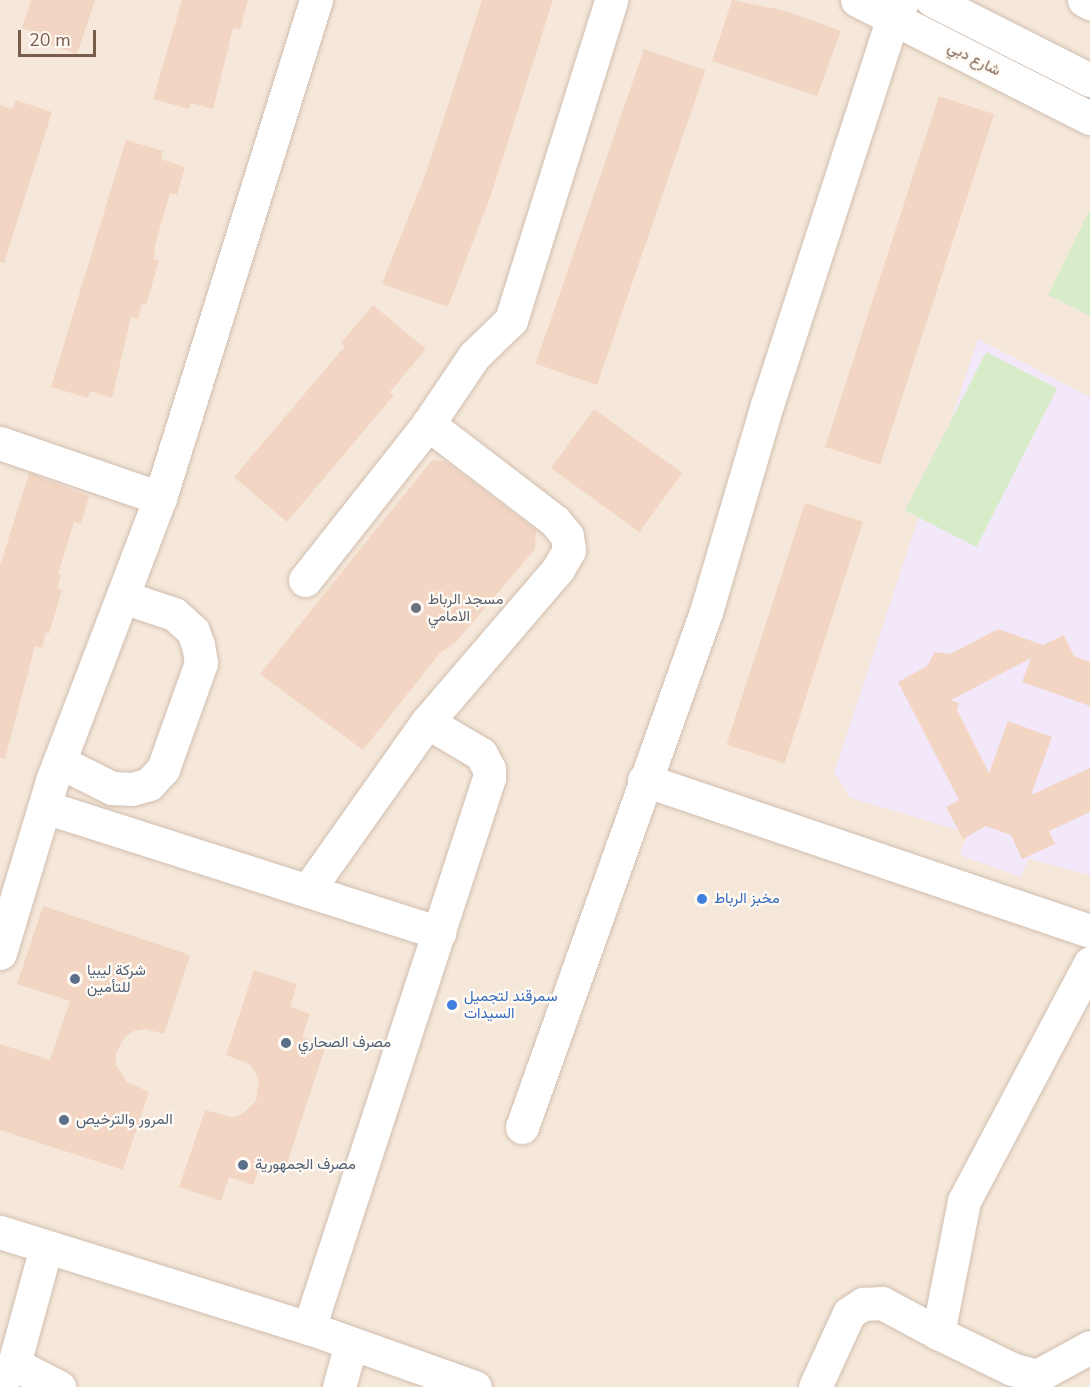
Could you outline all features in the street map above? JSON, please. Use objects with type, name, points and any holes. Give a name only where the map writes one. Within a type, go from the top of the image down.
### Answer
[{"type":"street","points":[[0,953],[60,762],[160,498],[316,0]]},
{"type":"street","points":[[305,580],[428,424],[474,356],[511,320],[611,0]]},
{"type":"street","name":"شارع دبي","points":[[857,0],[898,9],[1090,118]]},
{"type":"street","points":[[932,0],[1090,80]]},
{"type":"street","points":[[1084,0],[1090,3]]},
{"type":"street","points":[[522,1127],[644,780],[706,612],[767,405],[898,9]]},
{"type":"street","points":[[308,891],[427,722],[558,569],[569,550],[567,536],[555,521],[428,424]]},
{"type":"street","points":[[0,443],[160,498]]},
{"type":"street","points":[[60,762],[112,788],[132,789],[149,784],[163,769],[201,663],[193,631],[185,622],[151,603],[123,597]]},
{"type":"street","points":[[309,1328],[439,933],[489,769],[474,748],[427,722]]},
{"type":"street","points":[[77,817],[92,778]]},
{"type":"street","points":[[644,780],[1090,931]]},
{"type":"street","points":[[45,807],[439,933]]},
{"type":"street","points":[[939,1333],[964,1201],[1090,963]]},
{"type":"street","points":[[0,1232],[309,1328],[475,1387]]},
{"type":"street","points":[[46,1247],[7,1373],[59,1387]]},
{"type":"street","points":[[815,1387],[849,1313],[863,1304],[882,1303],[1011,1369],[1037,1376],[1090,1347]]},
{"type":"street","points":[[339,1387],[351,1344]]},
{"type":"shaded area","points":[[0,0],[1090,0],[1090,1387],[0,1387]]},
{"type":"shaded area","points":[[978,339],[1090,397],[1090,875],[1028,859],[1021,877],[960,855],[968,833],[851,798],[834,773]]},
{"type":"green space","points":[[1090,209],[1090,316],[1048,295]]},
{"type":"green space","points":[[986,352],[1057,388],[976,547],[905,511]]},
{"type":"building","points":[[31,0],[95,0],[77,54],[41,42],[43,36],[22,28]]},
{"type":"building","points":[[182,0],[248,0],[240,30],[233,28],[213,109],[191,103],[189,109],[153,99]]},
{"type":"building","points":[[482,0],[553,0],[491,195],[448,307],[382,284],[427,170]]},
{"type":"building","points":[[732,0],[786,11],[841,31],[817,96],[712,61]]},
{"type":"building","points":[[644,49],[705,70],[597,385],[536,364]]},
{"type":"building","points":[[939,96],[994,114],[880,465],[825,447]]},
{"type":"building","points":[[16,100],[52,112],[4,263],[0,262],[0,105],[12,109]]},
{"type":"building","points":[[126,140],[163,151],[161,159],[185,167],[177,195],[170,193],[155,245],[154,259],[159,261],[146,305],[142,304],[138,319],[131,317],[112,398],[90,391],[88,398],[51,387]]},
{"type":"building","points":[[373,305],[426,349],[390,392],[394,395],[287,522],[234,477],[345,346],[341,343]]},
{"type":"building","points":[[594,409],[682,473],[639,532],[551,468]]},
{"type":"building","points":[[432,460],[445,461],[536,530],[535,549],[456,642],[440,653],[363,750],[260,674]]},
{"type":"building","points":[[29,473],[89,496],[81,524],[74,522],[58,574],[61,575],[57,588],[62,590],[49,634],[46,632],[42,648],[35,646],[5,759],[0,758],[0,566]]},
{"type":"building","points":[[805,503],[863,522],[785,763],[727,745]]},
{"type":"building","points":[[998,629],[1043,645],[1064,635],[1074,656],[1090,662],[1090,706],[1022,682],[1031,658],[951,700],[959,703],[957,710],[989,773],[1008,721],[1052,737],[1031,795],[1090,768],[1090,812],[1049,831],[1055,844],[1022,859],[1011,835],[986,826],[963,839],[946,807],[959,800],[898,682],[927,666],[935,652],[950,654]]},
{"type":"building","points":[[43,906],[190,955],[164,1034],[145,1029],[134,1031],[125,1037],[116,1054],[116,1065],[127,1082],[149,1092],[123,1170],[0,1130],[0,1044],[50,1060],[70,1001],[17,984]]},
{"type":"building","points":[[254,970],[297,984],[290,1007],[310,1014],[302,1037],[326,1045],[285,1170],[261,1162],[253,1185],[229,1177],[221,1201],[179,1187],[205,1110],[231,1117],[241,1115],[256,1101],[259,1081],[255,1072],[249,1064],[226,1055]]},
{"type":"place","name":"مسجد الرباط الامامي","points":[[416,608]]},
{"type":"place","name":"مخبز الرباط","points":[[702,899]]},
{"type":"place","name":"شركة ليبيا للتأمين","points":[[75,979]]},
{"type":"place","name":"سمرقند لتجميل السيدات","points":[[452,1005]]},
{"type":"place","name":"مصرف الصحاري","points":[[286,1043]]},
{"type":"place","name":"المرور والترخيص","points":[[64,1120]]},
{"type":"place","name":"مصرف الجمهورية","points":[[243,1165]]}]
